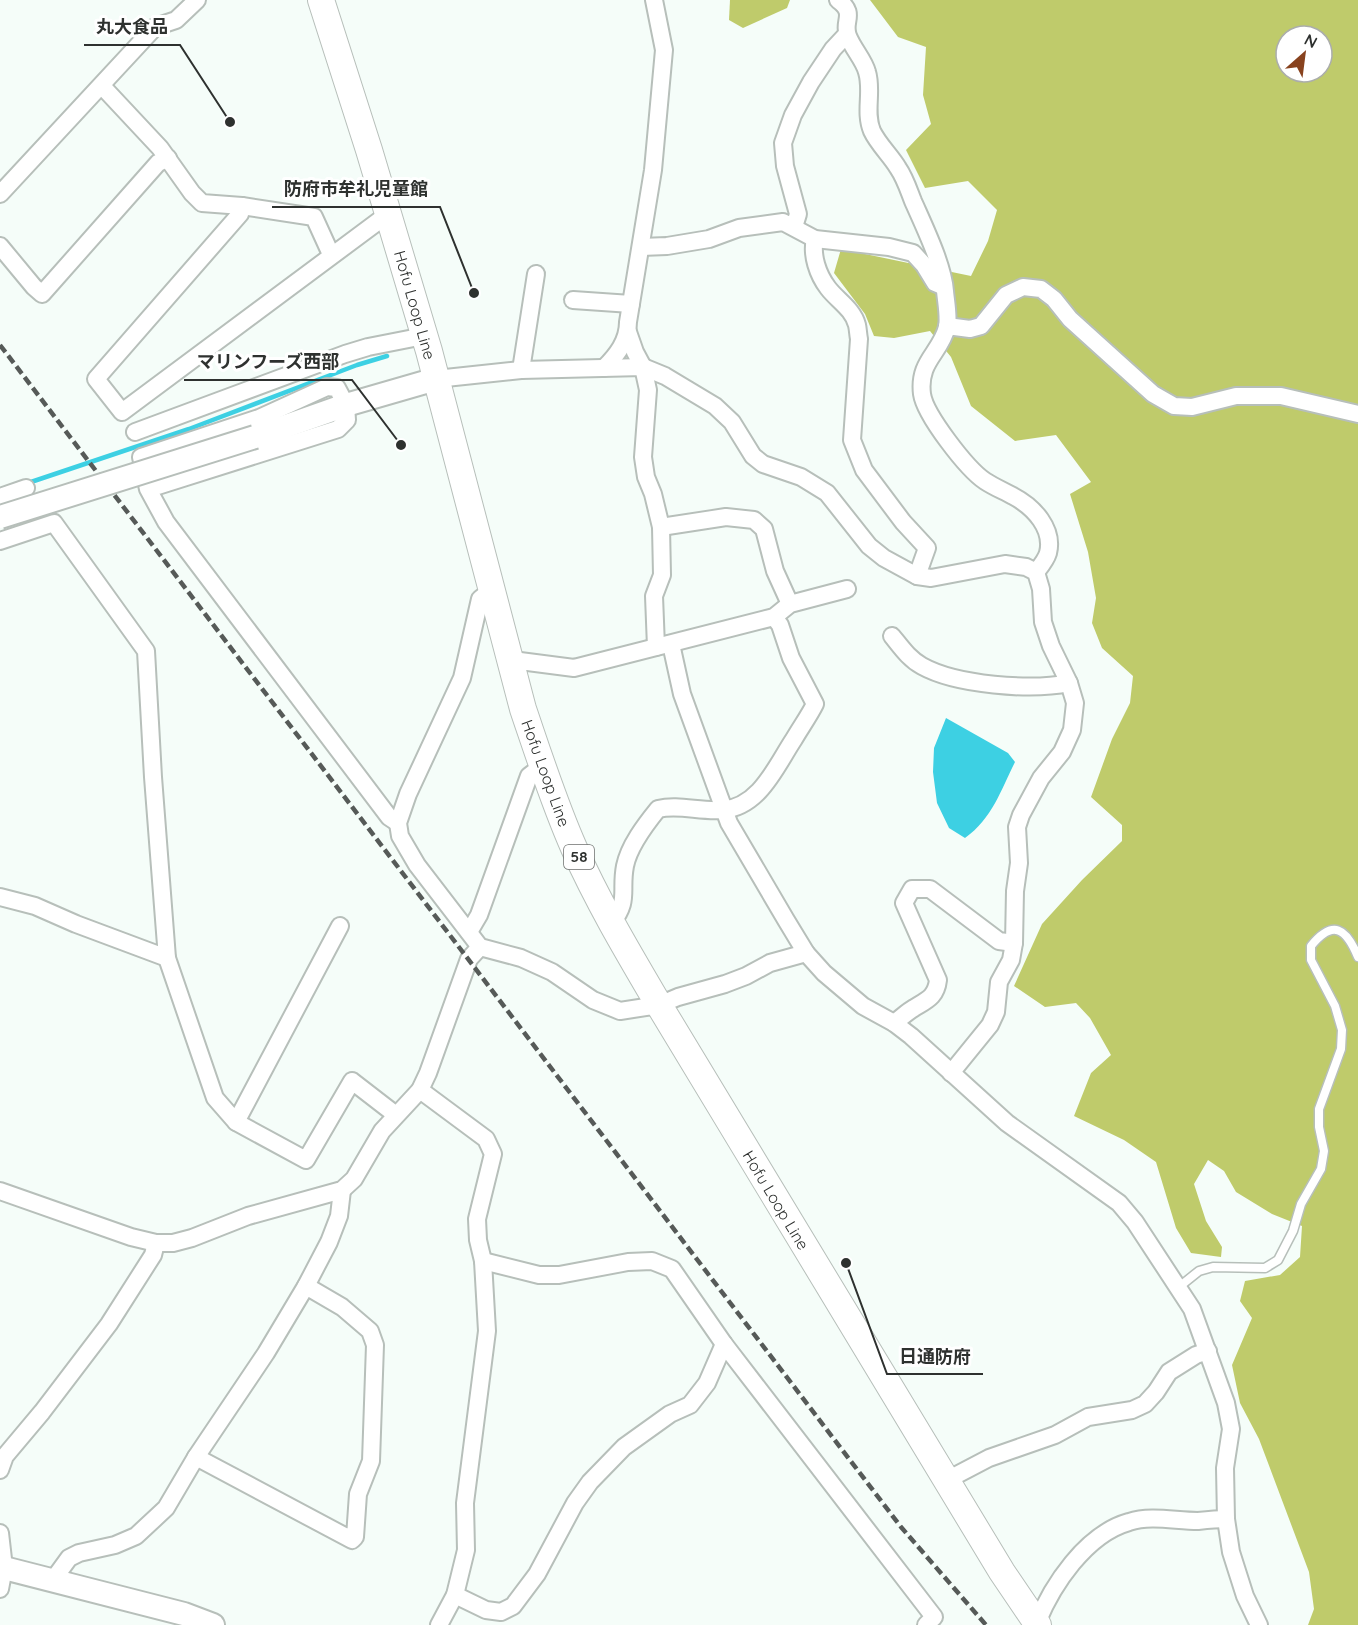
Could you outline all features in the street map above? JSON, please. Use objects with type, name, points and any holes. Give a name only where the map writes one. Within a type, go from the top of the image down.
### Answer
[{"type":"main road","name":"Hofu Loop Line","points":[[321,0],[424,336],[511,664],[542,766],[574,848],[611,924],[659,1005],[1002,1572],[1037,1625]]},
{"type":"street","points":[[604,368],[622,346],[628,332],[653,170],[664,50],[654,0]]},
{"type":"street","points":[[838,0],[845,5],[849,13],[847,34],[867,72],[868,108],[872,131],[900,170],[930,240],[945,288],[947,326],[942,340],[926,364],[921,382],[923,398],[958,455],[975,473],[987,483],[1022,501],[1043,522],[1050,536],[1048,555],[1036,572]]},
{"type":"street","points":[[0,194],[155,27],[176,20],[194,1]]},
{"type":"street","points":[[794,227],[798,214],[785,166],[783,143],[792,115],[811,82],[847,34]]},
{"type":"street","points":[[102,86],[168,158],[192,193],[202,203],[243,206],[314,217],[333,254]]},
{"type":"street","points":[[0,246],[42,294],[158,163],[168,158]]},
{"type":"street","points":[[243,206],[240,214],[96,379],[122,412],[138,445],[148,489],[166,522],[389,817],[398,823]]},
{"type":"street","points":[[122,412],[333,254],[380,220],[389,218]]},
{"type":"street","points":[[641,247],[667,246],[709,239],[738,228],[783,222],[815,239],[889,247],[913,253],[924,265],[935,284],[945,288]]},
{"type":"street","points":[[815,239],[813,247],[818,269],[827,287],[857,323],[859,339],[852,440],[864,470],[903,522],[927,548],[917,576]]},
{"type":"street","points":[[521,370],[536,274]]},
{"type":"street","points":[[947,326],[970,329],[981,326],[1006,295],[1023,287],[1041,289],[1054,299],[1070,319],[1153,394],[1174,406],[1192,407],[1236,396],[1281,396],[1358,414]]},
{"type":"street","points":[[573,300],[631,304]]},
{"type":"street","points":[[628,332],[643,366],[648,390],[643,457],[646,477],[653,494],[661,527],[662,575],[654,596],[664,646],[724,810],[806,953],[824,973],[863,1006],[894,1023],[1007,1124],[1119,1203],[1135,1222],[1179,1287],[1192,1309],[1226,1403],[1231,1429],[1225,1468],[1226,1519],[1231,1552],[1245,1596],[1259,1625]]},
{"type":"street","points":[[138,445],[345,354],[424,336]]},
{"type":"street","points":[[0,517],[255,437],[346,405],[436,379],[521,370],[643,366],[665,376],[715,406],[732,422],[753,456],[763,464],[801,477],[827,493],[869,546],[884,558],[917,576],[931,579],[1005,564],[1026,567],[1036,572],[1041,589],[1043,622],[1075,703],[1072,730],[1062,752],[1041,778],[1017,827],[1019,863],[1015,891],[1014,943],[1011,960],[999,982],[996,1012],[990,1025],[951,1073]]},
{"type":"street","points":[[138,445],[259,418],[327,387],[337,388],[346,405],[347,420],[338,429],[148,489]]},
{"type":"street","points":[[0,497],[26,488]]},
{"type":"street","points":[[661,527],[726,517],[754,520],[764,529],[776,571],[790,604]]},
{"type":"street","points":[[0,541],[54,523],[146,651],[167,958],[215,1098],[236,1122],[306,1160],[352,1081],[396,1115]]},
{"type":"street","points":[[511,664],[520,661],[574,668],[774,617],[790,604],[847,589]]},
{"type":"street","points":[[490,591],[480,599],[462,678],[408,794],[398,823],[400,836],[417,866],[480,947],[521,958],[552,972],[593,1000],[620,1011],[659,1005],[678,997],[725,984],[770,963],[806,953]]},
{"type":"street","points":[[611,924],[624,902],[625,867],[630,852],[658,809],[668,807],[724,810],[736,808],[760,790],[773,774],[809,717],[815,704],[791,658],[780,625],[774,617]]},
{"type":"street","points":[[892,636],[909,657],[922,667],[961,680],[980,684],[1031,686],[1069,683]]},
{"type":"street","points":[[469,932],[479,915],[529,777],[542,766]]},
{"type":"street","points":[[894,1023],[914,1008],[930,1000],[937,988],[938,980],[904,903],[912,889],[930,889],[999,941],[1014,943]]},
{"type":"street","points":[[0,897],[35,906],[167,958]]},
{"type":"street","points":[[236,1122],[340,926]]},
{"type":"street","points":[[0,1191],[131,1237],[156,1243],[172,1243],[192,1238],[248,1216],[342,1190],[354,1179],[382,1131],[420,1090],[469,959],[480,947]]},
{"type":"street","points":[[420,1090],[486,1139],[493,1154],[477,1219],[478,1240],[483,1261],[487,1331],[465,1503],[466,1550],[455,1595],[439,1625]]},
{"type":"street","points":[[52,1580],[69,1558],[115,1545],[136,1536],[166,1508],[196,1457],[266,1353],[306,1286],[329,1242],[339,1216],[342,1190]]},
{"type":"street","points":[[0,1470],[5,1456],[42,1412],[109,1324],[153,1255],[156,1243]]},
{"type":"street","points":[[483,1261],[539,1275],[559,1275],[628,1262],[652,1261],[672,1269],[724,1344],[934,1617],[926,1625]]},
{"type":"street","points":[[196,1457],[352,1540],[355,1537],[358,1494],[370,1461],[375,1345],[370,1331],[342,1307],[306,1286]]},
{"type":"street","points":[[455,1595],[486,1611],[501,1612],[513,1606],[537,1574],[575,1503],[590,1482],[624,1447],[670,1414],[690,1406],[707,1383],[724,1344]]},
{"type":"street","points":[[947,1480],[989,1458],[1055,1435],[1088,1417],[1132,1410],[1145,1404],[1169,1372],[1196,1355],[1208,1351]]},
{"type":"street","points":[[1037,1625],[1044,1608],[1070,1567],[1083,1550],[1103,1535],[1129,1522],[1155,1518],[1199,1521],[1226,1519]]},
{"type":"street","points":[[0,1533],[1,1575],[52,1580],[184,1614],[213,1625]]},
{"type":"lane","points":[[1179,1287],[1199,1271],[1213,1267],[1265,1268],[1278,1260],[1293,1232],[1301,1204],[1321,1169],[1324,1151],[1319,1127],[1319,1109],[1341,1049],[1342,1030],[1335,1006],[1311,960],[1311,946],[1322,933],[1333,929],[1352,941],[1358,957]]},
{"type":"green space","points":[[730,0],[790,0],[787,8],[743,28],[729,20]]},
{"type":"green space","points":[[870,0],[1358,0],[1358,1625],[1308,1625],[1314,1609],[1309,1572],[1259,1439],[1240,1403],[1232,1365],[1252,1318],[1240,1301],[1245,1281],[1280,1275],[1300,1257],[1302,1226],[1272,1214],[1236,1192],[1224,1171],[1208,1160],[1194,1184],[1206,1221],[1222,1247],[1221,1257],[1191,1253],[1176,1228],[1156,1162],[1124,1140],[1074,1116],[1091,1073],[1111,1055],[1090,1018],[1076,1003],[1045,1007],[1014,986],[1042,924],[1122,841],[1122,825],[1091,797],[1112,739],[1130,703],[1133,676],[1102,648],[1092,623],[1096,598],[1088,552],[1070,494],[1091,482],[1056,435],[1015,441],[971,406],[951,357],[930,331],[894,338],[874,336],[865,314],[834,273],[841,249],[971,276],[988,241],[997,210],[968,181],[925,188],[906,150],[931,124],[923,95],[926,47],[898,37]]},
{"type":"water","points":[[946,718],[1008,753],[1015,762],[989,813],[965,838],[949,828],[937,803],[933,772],[934,748]]},
{"type":"waterway","points":[[28,483],[189,429],[357,365],[387,356]]},
{"type":"railway","points":[[0,345],[901,1527],[986,1625]]},
{"type":"place","name":"丸大食品","points":[[230,122]]},
{"type":"place","name":"防府市牟礼児童館","points":[[474,293]]},
{"type":"place","name":"マリンフーズ西部","points":[[401,445]]},
{"type":"place","name":"日通防府","points":[[846,1263]]}]
